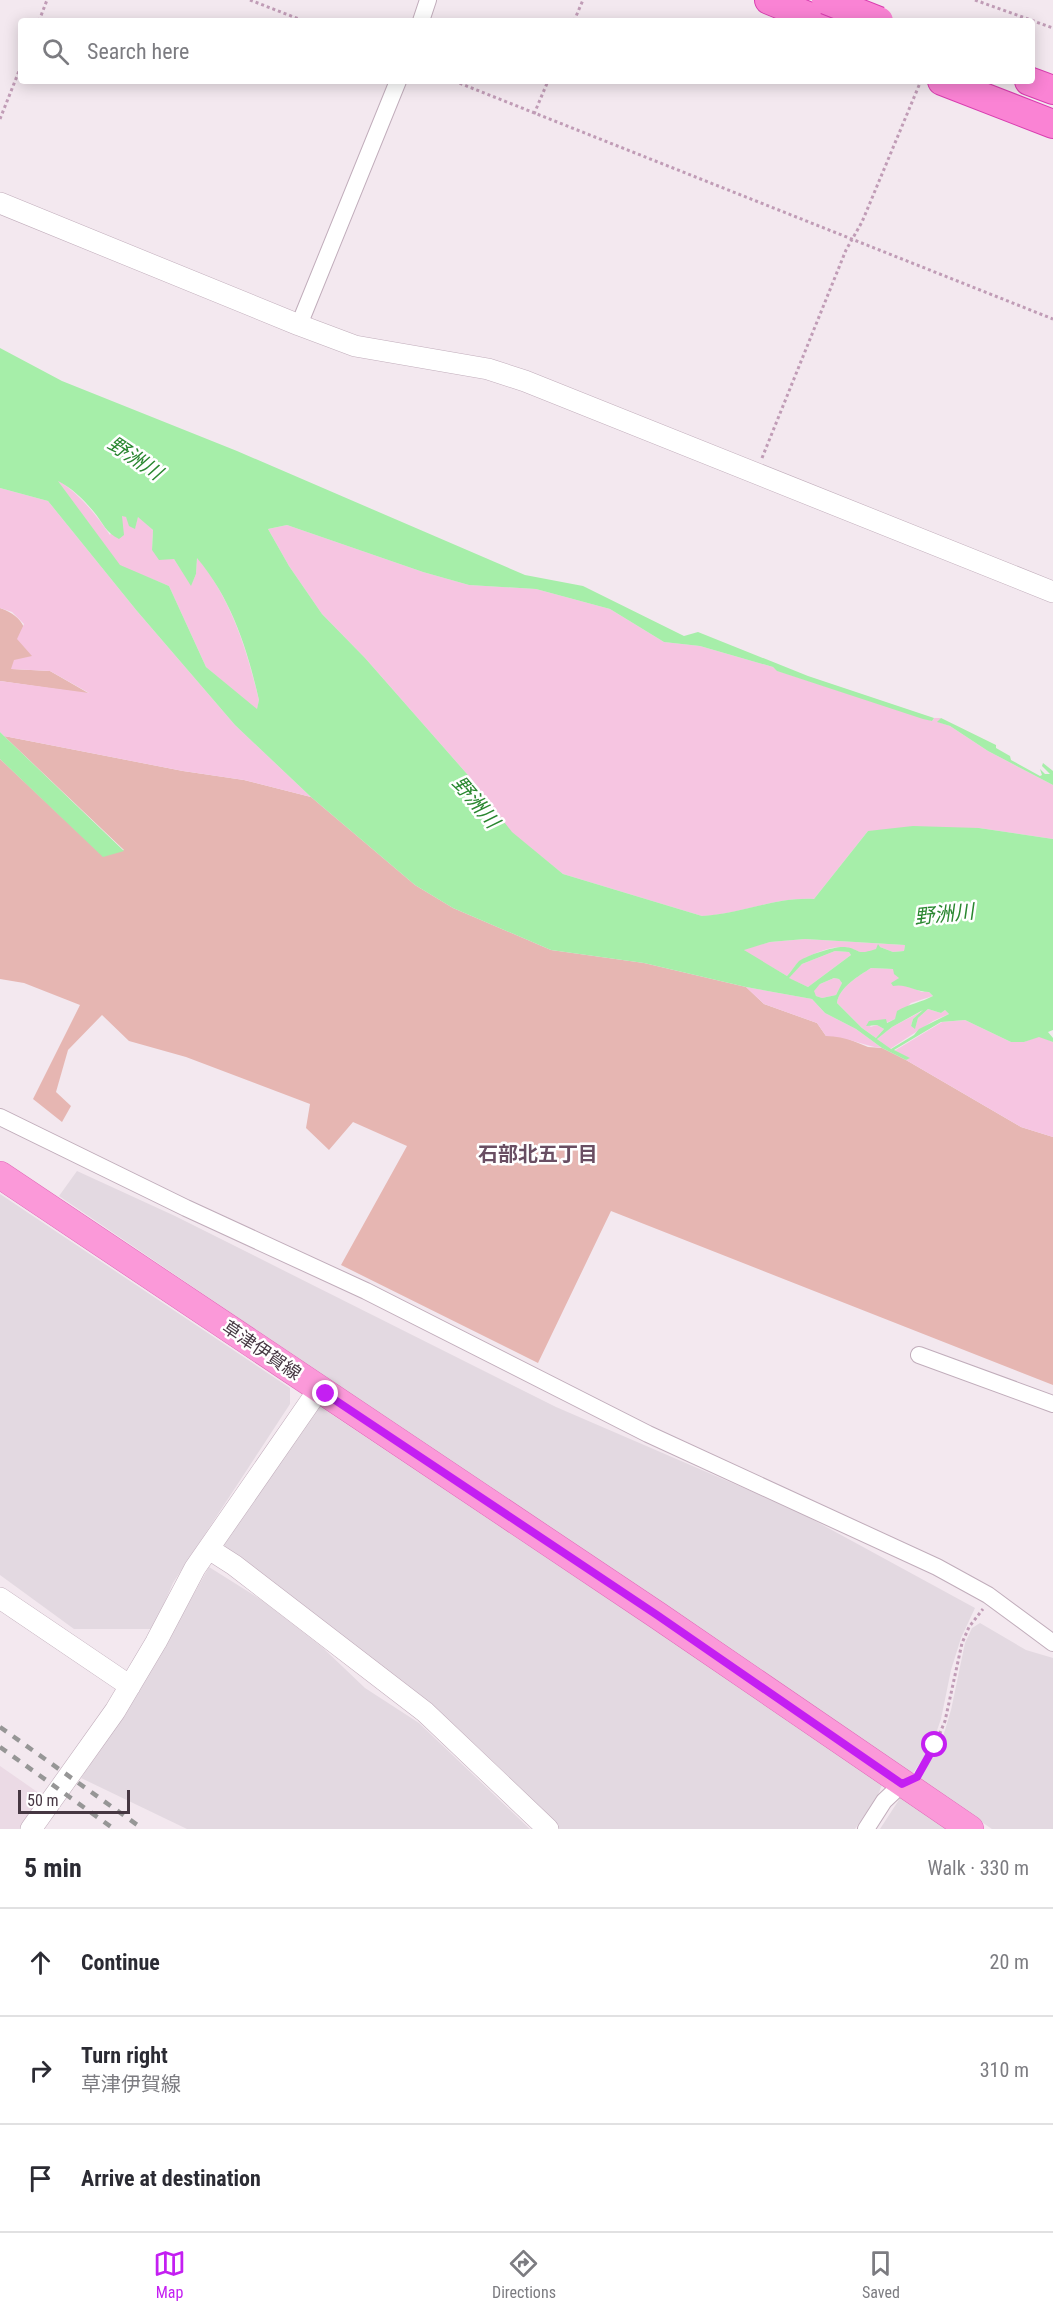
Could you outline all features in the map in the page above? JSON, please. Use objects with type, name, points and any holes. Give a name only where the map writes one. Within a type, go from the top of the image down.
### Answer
[{"type":"highway","points":[[769,0],[813,18]]},
{"type":"highway","points":[[826,0],[871,18]]},
{"type":"highway","points":[[836,0],[863,18]]},
{"type":"highway","points":[[1035,83],[1053,90]]},
{"type":"highway","points":[[938,84],[996,101],[1053,124]]},
{"type":"highway","points":[[967,84],[996,101]]},
{"type":"main road","name":"草津伊賀線","points":[[0,1175],[657,1615],[970,1829]]},
{"type":"street","points":[[422,18],[428,0]]},
{"type":"street","points":[[299,325],[397,84]]},
{"type":"street","points":[[0,203],[355,346],[488,369],[525,381],[1053,592]]},
{"type":"street","points":[[0,1117],[186,1208],[366,1291],[648,1434],[937,1567],[992,1598],[1053,1643]]},
{"type":"street","points":[[919,1354],[1053,1404]]},
{"type":"street","points":[[31,1829],[53,1801],[130,1686],[195,1568],[319,1389]]},
{"type":"street","points":[[209,1548],[290,1607],[425,1712],[548,1829]]},
{"type":"street","points":[[0,1598],[130,1686]]},
{"type":"street","points":[[866,1829],[884,1801],[902,1784]]},
{"type":"path","points":[[40,18],[47,0]]},
{"type":"path","points":[[250,0],[296,18]]},
{"type":"path","points":[[575,18],[583,0]]},
{"type":"path","points":[[975,0],[1025,18]]},
{"type":"path","points":[[1035,22],[1053,28]]},
{"type":"path","points":[[0,119],[18,74]]},
{"type":"path","points":[[461,84],[1053,319]]},
{"type":"path","points":[[534,114],[547,84]]},
{"type":"path","points":[[755,474],[846,250],[930,84]]},
{"type":"path","points":[[902,1784],[917,1777],[935,1745],[945,1721],[962,1643],[969,1627],[992,1598]]},
{"type":"shaded area","points":[[0,608],[15,616],[24,626],[33,657],[12,669],[50,671],[90,694],[0,681]]},
{"type":"shaded area","points":[[4,736],[183,771],[244,780],[311,797],[415,885],[453,908],[551,950],[644,963],[746,987],[764,1004],[817,1023],[826,1036],[841,1036],[868,1047],[882,1048],[1021,1127],[1053,1137],[1053,1385],[611,1211],[538,1363],[341,1265],[407,1146],[353,1122],[329,1150],[306,1128],[310,1104],[186,1057],[129,1041],[102,1015],[68,1050],[56,1092],[71,1106],[62,1122],[33,1099],[80,1005],[24,983],[0,979],[0,759],[103,856],[124,850]]},
{"type":"shaded area","points":[[77,1171],[175,1216],[556,1407],[797,1511],[975,1608],[961,1638],[951,1670],[941,1719],[932,1745],[912,1775],[59,1196]]},
{"type":"shaded area","points":[[0,1194],[290,1388],[290,1404],[173,1583],[153,1629],[74,1629],[0,1575]]},
{"type":"shaded area","points":[[319,1406],[883,1782],[878,1795],[855,1829],[558,1829],[359,1648],[225,1548],[223,1541]]},
{"type":"shaded area","points":[[209,1567],[263,1601],[322,1647],[365,1688],[419,1723],[530,1829],[187,1829],[81,1778],[141,1688]]},
{"type":"shaded area","points":[[980,1623],[1026,1650],[1053,1658],[1053,1829],[992,1829],[918,1780],[942,1740],[951,1710],[965,1643],[972,1628]]},
{"type":"shaded area","points":[[0,1766],[46,1798],[20,1829],[0,1829]]},
{"type":"shaded area","points":[[904,1792],[958,1829],[880,1829]]},
{"type":"sand","points":[[57,480],[86,504],[110,535],[122,515],[135,528],[138,516],[153,530],[152,550],[174,559],[191,585],[196,574],[197,557],[220,590],[236,625],[249,661],[259,700],[257,710],[206,667],[169,586],[120,566]]},
{"type":"sand","points":[[0,488],[48,501],[137,611],[235,725],[311,797],[244,780],[183,771],[4,736],[0,732],[0,681],[89,693],[50,671],[11,669],[14,660],[32,656],[17,639],[24,624],[12,612],[0,608]]},
{"type":"sand","points":[[287,525],[423,572],[469,585],[536,589],[610,609],[664,642],[700,646],[773,667],[778,671],[932,721],[934,718],[941,718],[938,722],[950,726],[988,751],[1053,785],[1053,839],[979,828],[868,831],[814,899],[772,903],[702,916],[563,874],[511,832],[467,774],[365,658],[322,614],[289,566],[268,529]]},
{"type":"sand","points":[[805,939],[905,945],[904,951],[893,952],[880,947],[869,953],[844,947],[827,949],[799,962],[787,976],[745,952],[744,949],[770,942]]},
{"type":"sand","points":[[835,951],[849,952],[851,955],[808,987],[788,978],[802,964]]},
{"type":"sand","points":[[871,968],[893,969],[900,977],[896,981],[922,992],[929,992],[933,996],[911,1003],[895,1019],[886,1023],[873,1022],[870,1027],[877,1025],[884,1029],[876,1038],[862,1028],[837,1003],[845,987]]},
{"type":"sand","points":[[834,978],[839,979],[842,983],[836,995],[822,998],[816,996],[813,991],[820,984]]},
{"type":"sand","points":[[746,987],[812,999],[825,1013],[856,1029],[882,1048],[826,1036],[817,1023],[764,1004]]},
{"type":"sand","points":[[928,1009],[941,1013],[945,1010],[949,1014],[933,1021],[890,1049],[877,1039],[892,1027],[924,1010],[913,1019],[911,1026],[915,1028],[918,1018]]},
{"type":"sand","points":[[965,1020],[1011,1042],[1024,1042],[1039,1036],[1053,1042],[1053,1137],[1021,1127],[894,1051],[942,1022]]},
{"type":"water","name":"野洲川","points":[[0,348],[62,381],[237,451],[525,575],[583,586],[684,636],[698,632],[808,676],[934,718],[932,721],[923,719],[777,671],[773,667],[700,646],[664,642],[610,609],[536,589],[469,585],[423,572],[287,525],[268,529],[289,566],[322,614],[365,658],[467,774],[512,832],[563,874],[702,916],[717,915],[772,903],[814,899],[868,831],[913,826],[979,828],[1053,839],[1053,1030],[1048,1032],[1053,1042],[1039,1037],[1024,1042],[1011,1042],[965,1020],[941,1022],[894,1050],[910,1058],[906,1060],[825,1013],[812,999],[746,987],[644,963],[551,950],[453,908],[415,885],[311,797],[235,725],[137,611],[48,501],[0,488]],"holes":[[[58,481],[82,499],[108,531],[119,539],[124,535],[122,516],[126,517],[129,526],[135,529],[138,517],[153,530],[152,550],[159,560],[174,559],[191,586],[196,574],[197,558],[220,591],[237,625],[259,700],[257,709],[206,667],[169,586],[120,565]],[[805,939],[905,945],[904,951],[893,952],[878,944],[876,949],[865,952],[845,947],[828,949],[799,961],[787,976],[744,950],[770,942]],[[835,951],[849,952],[851,955],[808,987],[789,978],[802,964]],[[871,968],[893,969],[894,974],[899,978],[891,983],[893,986],[929,992],[933,996],[897,1011],[895,1019],[887,1023],[886,1019],[869,1021],[866,1026],[877,1025],[884,1029],[876,1038],[862,1028],[837,1003],[841,992],[850,982]],[[834,978],[839,979],[842,983],[836,995],[822,998],[816,996],[814,991],[820,984]],[[928,1009],[941,1013],[945,1010],[949,1014],[919,1029],[914,1035],[891,1049],[877,1039],[892,1027],[923,1010],[913,1019],[911,1026],[915,1029],[918,1018]]]},
{"type":"water","points":[[941,718],[996,745],[996,748],[1010,756],[1011,760],[1040,776],[1042,775],[1040,769],[1045,774],[1050,774],[1042,766],[1043,763],[1053,771],[1053,785],[988,751],[950,726],[937,722]]},
{"type":"water","points":[[0,732],[124,851],[103,857],[0,759]]},
{"type":"railway","points":[[0,1727],[143,1829]]},
{"type":"railway","points":[[0,1747],[114,1829]]},
{"type":"district","name":"石部北五丁目","points":[[538,1154]]},
{"type":"route","points":[[326,1394],[657,1615],[902,1784],[917,1777],[935,1745]]}]
